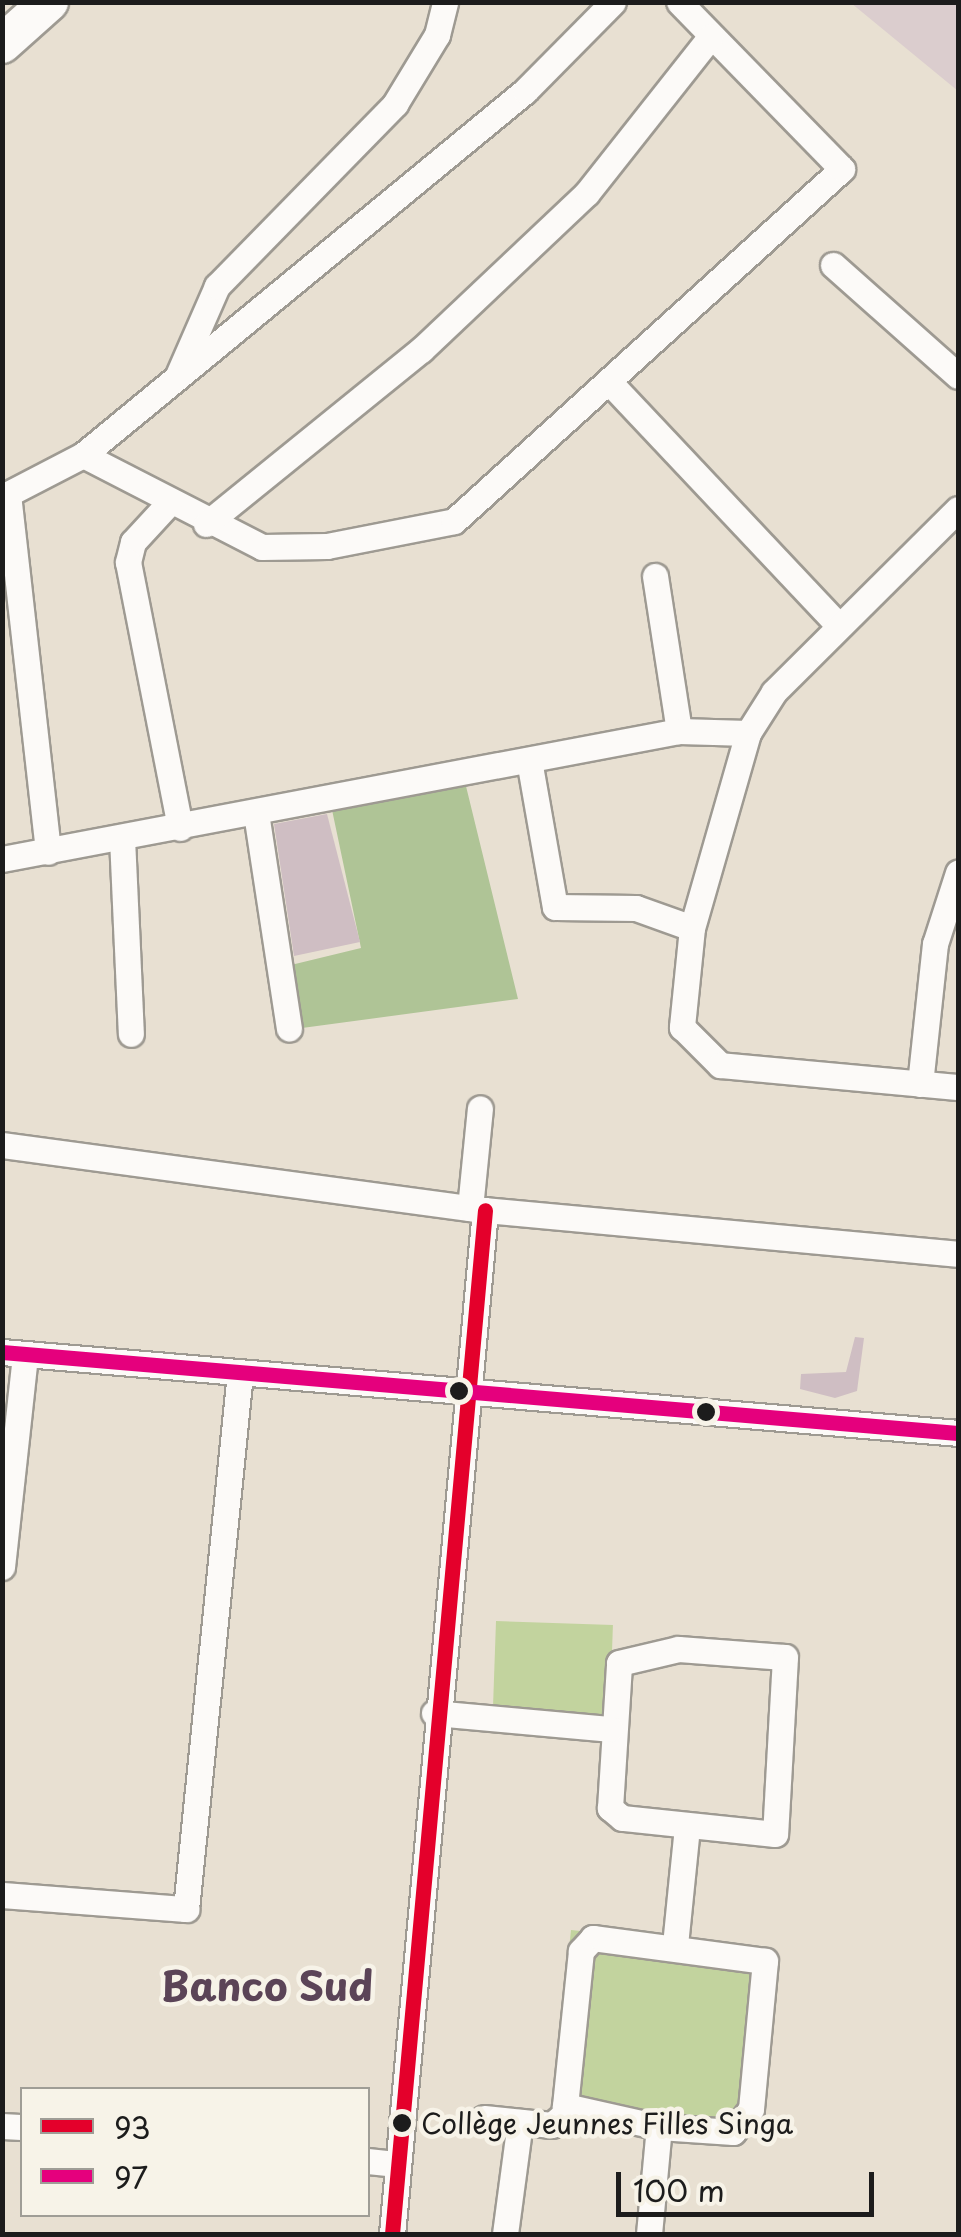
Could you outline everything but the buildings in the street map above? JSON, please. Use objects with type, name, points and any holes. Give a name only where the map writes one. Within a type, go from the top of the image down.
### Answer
[{"type":"highway","points":[[2,44],[49,2]]},
{"type":"street","points":[[177,378],[216,286],[395,104],[437,35],[445,2]]},
{"type":"street","points":[[48,852],[5,496],[83,455],[525,90],[613,2]]},
{"type":"street","points":[[83,455],[206,524],[262,547],[431,531],[612,385],[842,169],[679,2]]},
{"type":"street","points":[[206,524],[421,350],[588,192],[710,37]]},
{"type":"street","points":[[833,265],[958,376]]},
{"type":"street","points":[[612,385],[839,626]]},
{"type":"street","points":[[169,503],[133,542],[128,562],[180,828]]},
{"type":"street","points":[[958,509],[839,626],[748,732],[692,928],[682,1027],[696,1051],[720,1065],[958,1087]]},
{"type":"street","points":[[655,576],[679,732]]},
{"type":"street","points":[[2,859],[679,732],[748,732]]},
{"type":"street","points":[[529,760],[555,907],[636,908],[692,928]]},
{"type":"street","points":[[256,813],[289,1028]]},
{"type":"street","points":[[122,838],[131,1034]]},
{"type":"street","points":[[920,1084],[935,944],[958,873]]},
{"type":"street","points":[[392,2234],[434,1713],[466,1392],[480,1108]]},
{"type":"street","points":[[2,1146],[478,1209],[958,1254]]},
{"type":"street","points":[[2,1566],[14,1353],[958,1434]]},
{"type":"street","points":[[2,1895],[173,1914],[193,1894],[240,1372]]},
{"type":"street","points":[[631,1653],[784,1655],[777,1832],[687,1826],[622,1818],[610,1808],[610,1730],[619,1663],[631,1653]]},
{"type":"street","points":[[434,1713],[610,1730]]},
{"type":"street","points":[[675,1945],[687,1826]]},
{"type":"street","points":[[484,2118],[556,2124],[568,2111],[587,1942],[675,1945],[763,1956],[764,2008],[744,2123],[733,2132],[659,2127],[568,2111]]},
{"type":"street","points":[[505,2234],[520,2122]]},
{"type":"street","points":[[649,2234],[659,2127]]},
{"type":"street","points":[[370,2161],[397,2164]]},
{"type":"shaded area","points":[[851,3],[958,3],[958,91]]},
{"type":"green space","points":[[464,778],[518,999],[302,1028],[291,965],[361,948],[331,805]]},
{"type":"green space","points":[[496,1621],[613,1625],[610,1722],[493,1718]]},
{"type":"green space","points":[[571,1930],[759,1950],[739,2137],[551,2117]]},
{"type":"transit line","name":"93","points":[[392,2234],[485,1210]]},
{"type":"transit line","name":"97","points":[[2,1352],[958,1433]]},
{"type":"place","name":"Collège Jeunnes Filles Singa","points":[[402,2123]]},
{"type":"district","name":"Banco Sud","points":[[267,1985]]}]
